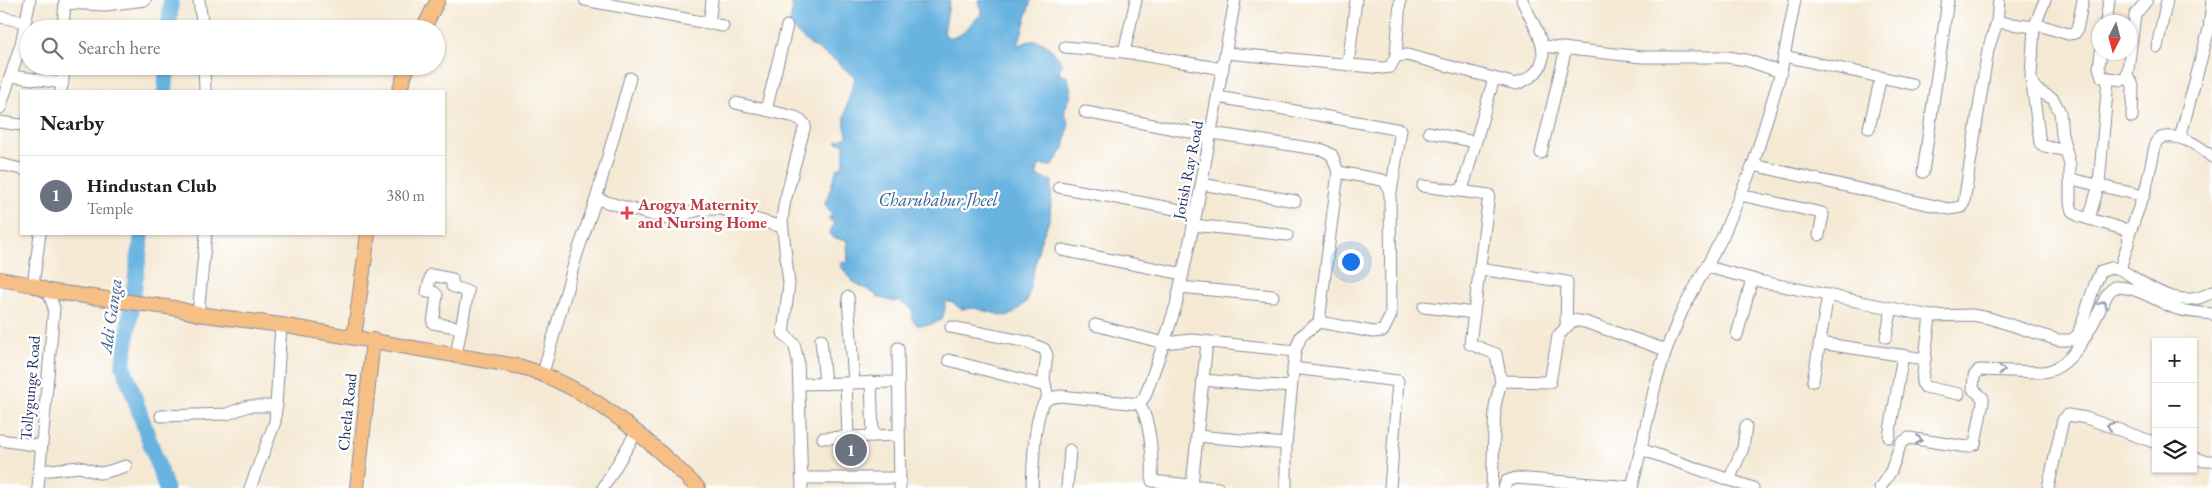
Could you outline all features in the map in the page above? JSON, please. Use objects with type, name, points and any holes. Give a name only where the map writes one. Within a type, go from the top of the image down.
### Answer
[{"type":"main road","points":[[428,20],[438,0]]},
{"type":"main road","points":[[399,90],[405,75]]},
{"type":"main road","points":[[354,338],[368,235]]},
{"type":"main road","points":[[0,279],[33,285],[48,291],[281,325],[522,367],[574,388],[637,431],[698,488]]},
{"type":"main road","name":"Chetla Road","points":[[357,488],[373,340]]},
{"type":"street","points":[[27,20],[30,0]]},
{"type":"street","points":[[64,20],[65,1],[105,5],[157,0]]},
{"type":"street","points":[[199,0],[201,20]]},
{"type":"street","points":[[584,0],[723,26]]},
{"type":"street","points":[[709,24],[712,0]]},
{"type":"street","points":[[1124,52],[1136,0]]},
{"type":"street","name":"Jotish Ray Road","points":[[1139,404],[1145,396],[1164,343],[1180,287],[1212,134],[1235,0]]},
{"type":"street","points":[[1348,65],[1356,0]]},
{"type":"street","points":[[1226,53],[1383,68],[1390,67],[1396,56],[1400,0]]},
{"type":"street","points":[[1396,56],[1407,55],[1516,84],[1536,74],[1542,65],[1542,46],[1539,33],[1522,0]]},
{"type":"street","points":[[1504,488],[1507,481],[1516,478],[1632,487],[1666,350],[1682,311],[1708,267],[1753,165],[1781,72],[1795,0]]},
{"type":"street","points":[[1923,172],[1948,0]]},
{"type":"street","points":[[1753,165],[1949,209],[1962,207],[1988,50],[1997,22],[1999,0]]},
{"type":"street","points":[[2045,0],[2035,25],[2030,66],[2040,144],[2066,150]]},
{"type":"street","points":[[1997,22],[2035,25],[2072,35],[2078,30],[2083,0]]},
{"type":"street","points":[[2107,15],[2109,0]]},
{"type":"street","points":[[2127,78],[2136,15],[2147,0]]},
{"type":"street","points":[[2157,47],[2167,0]]},
{"type":"street","points":[[2180,138],[2207,39],[2212,0]]},
{"type":"street","points":[[0,17],[20,25]]},
{"type":"street","points":[[766,110],[787,26]]},
{"type":"street","points":[[1542,46],[1642,57],[1727,57],[1746,60],[1781,72]]},
{"type":"street","points":[[1,102],[20,47]]},
{"type":"street","points":[[1066,47],[1124,52],[1223,69]]},
{"type":"street","points":[[1541,153],[1566,48]]},
{"type":"street","points":[[1784,56],[1912,84]]},
{"type":"street","points":[[2101,60],[2100,72],[2102,77],[2108,80],[2127,78]]},
{"type":"street","points":[[204,75],[205,90]]},
{"type":"street","points":[[11,76],[62,87]]},
{"type":"street","points":[[1869,128],[1881,77]]},
{"type":"street","points":[[543,374],[576,257],[596,199],[630,78]]},
{"type":"street","points":[[1462,190],[1494,78]]},
{"type":"street","points":[[2127,78],[2132,82],[2133,87],[2132,117]]},
{"type":"street","points":[[2089,219],[2099,184],[2108,80]]},
{"type":"street","points":[[2032,83],[2037,90],[2053,99],[2058,105],[2071,179],[2070,203],[2072,211],[2089,219],[2127,230],[2129,235]]},
{"type":"street","points":[[1218,97],[1401,130],[1390,194],[1391,315],[1386,328],[1383,331],[1373,332],[1319,322]]},
{"type":"street","points":[[736,103],[801,120],[805,125],[784,206],[782,227],[789,284],[783,332],[796,349],[802,483],[899,483],[898,348]]},
{"type":"street","points":[[1085,112],[1212,134],[1323,150],[1332,155],[1338,172],[1319,322],[1301,336],[1295,351],[1286,444],[1286,488]]},
{"type":"street","points":[[0,122],[20,125]]},
{"type":"street","points":[[1430,132],[1475,142]]},
{"type":"street","points":[[2120,269],[2129,235],[2144,196],[2156,142],[2166,136],[2180,138],[2194,144],[2212,157]]},
{"type":"street","points":[[0,164],[20,169]]},
{"type":"street","points":[[1338,172],[1382,180],[1386,182],[1390,194]]},
{"type":"street","points":[[2071,179],[2144,196]]},
{"type":"street","points":[[1202,184],[1295,201]]},
{"type":"street","points":[[1423,186],[1489,195],[1470,344],[1496,354],[1501,381],[1495,406],[1492,488]]},
{"type":"street","points":[[1059,187],[1196,213]]},
{"type":"street","points":[[1740,195],[1822,212],[1819,235]]},
{"type":"street","points":[[596,199],[667,219],[703,209],[721,209],[782,227]]},
{"type":"street","points":[[1194,225],[1287,235]]},
{"type":"street","points":[[33,285],[40,235]]},
{"type":"street","points":[[198,314],[206,235]]},
{"type":"street","points":[[1062,250],[1183,274]]},
{"type":"street","points":[[1708,267],[1752,279],[1930,316],[1972,315],[2009,323],[2058,340],[2071,340],[2078,335],[2101,271],[2111,268],[2120,269],[2170,297],[2188,300],[2203,298],[2212,292]]},
{"type":"street","points":[[1479,269],[1568,282],[1566,327]]},
{"type":"street","points":[[456,355],[468,292],[452,286],[452,279],[431,275],[427,292],[434,292],[437,295],[433,323],[461,328]]},
{"type":"street","points":[[1737,335],[1752,279]]},
{"type":"street","points":[[1180,287],[1273,296]]},
{"type":"street","points":[[1880,488],[1891,471],[1901,443],[1909,438],[1967,447],[1975,444],[1984,402],[1983,398],[1973,389],[1974,376],[1979,370],[2042,372],[2052,371],[2061,367],[2080,347],[2108,293],[2114,287],[2126,287],[2137,290],[2177,309],[2212,314]]},
{"type":"street","name":"Tollygunge Road","points":[[38,488],[54,308],[48,291]]},
{"type":"street","points":[[1813,381],[1828,295]]},
{"type":"street","points":[[848,297],[850,383],[848,437]]},
{"type":"street","points":[[1424,306],[1474,313]]},
{"type":"street","points":[[1886,337],[1892,308]]},
{"type":"street","points":[[1930,316],[1921,378],[1922,383],[1926,387],[1960,394]]},
{"type":"street","points":[[1501,381],[1550,382],[1558,336],[1573,320],[1666,350]]},
{"type":"street","points":[[250,488],[271,435],[277,406],[281,325]]},
{"type":"street","points":[[1095,325],[1164,343],[1182,340],[1295,351]]},
{"type":"street","points":[[952,327],[1028,342],[1044,349],[1047,355],[1045,386],[1048,399]]},
{"type":"street","points":[[821,339],[824,384]]},
{"type":"street","points":[[1192,485],[1207,342]]},
{"type":"street","points":[[1820,343],[1925,359]]},
{"type":"street","points":[[1889,437],[1903,355]]},
{"type":"street","points":[[949,360],[1045,386]]},
{"type":"street","points":[[1293,368],[1398,381],[1390,488]]},
{"type":"street","points":[[1202,380],[1291,387]]},
{"type":"street","points":[[871,382],[873,436]]},
{"type":"street","points":[[799,384],[897,382]]},
{"type":"street","points":[[1032,488],[1038,418],[1042,406],[1048,399],[1060,396],[1139,404],[1143,408],[1148,429],[1152,460],[1151,484],[1218,488]]},
{"type":"street","points":[[161,416],[227,414],[248,406],[277,406]]},
{"type":"street","points":[[2048,488],[2063,420],[2068,414],[2086,418],[2152,442]]},
{"type":"street","points":[[1729,480],[1743,448],[1746,426]]},
{"type":"street","points":[[603,488],[637,431]]},
{"type":"street","points":[[823,438],[898,435]]},
{"type":"street","points":[[1197,436],[1286,444]]},
{"type":"street","points":[[0,440],[41,446]]},
{"type":"street","points":[[1068,488],[1070,450]]},
{"type":"street","points":[[1640,450],[1753,488]]},
{"type":"street","points":[[2197,458],[2212,461]]},
{"type":"street","points":[[40,471],[80,467],[98,473],[126,466]]},
{"type":"water","name":"Charubabur Jheel","points":[[790,0],[950,0],[944,32],[947,37],[953,37],[962,33],[981,15],[982,11],[978,0],[1031,0],[1018,46],[1025,42],[1038,41],[1049,47],[1062,64],[1059,69],[1060,75],[1068,77],[1071,94],[1065,110],[1069,122],[1064,148],[1052,166],[1039,165],[1036,176],[1052,181],[1050,218],[1040,243],[1027,301],[1013,314],[1005,316],[974,308],[961,309],[951,301],[945,302],[942,320],[929,325],[917,325],[911,318],[913,313],[911,308],[898,300],[895,302],[877,297],[852,281],[840,265],[841,262],[848,263],[847,240],[833,238],[829,234],[834,224],[829,219],[829,217],[833,217],[825,204],[837,169],[844,162],[844,144],[836,142],[848,136],[845,115],[855,78],[835,60],[809,44],[789,25],[793,8]]},
{"type":"waterway","name":"Adi Ganga","points":[[170,20],[171,0]]},
{"type":"waterway","name":"Adi Ganga","points":[[165,90],[166,75]]},
{"type":"waterway","name":"Adi Ganga","points":[[142,235],[123,365],[166,488]]},
{"type":"place","name":"Arogya Maternity and Nursing Home","points":[[627,213]]},
{"type":"place","name":"Hindustan Club","points":[[851,450]]}]
